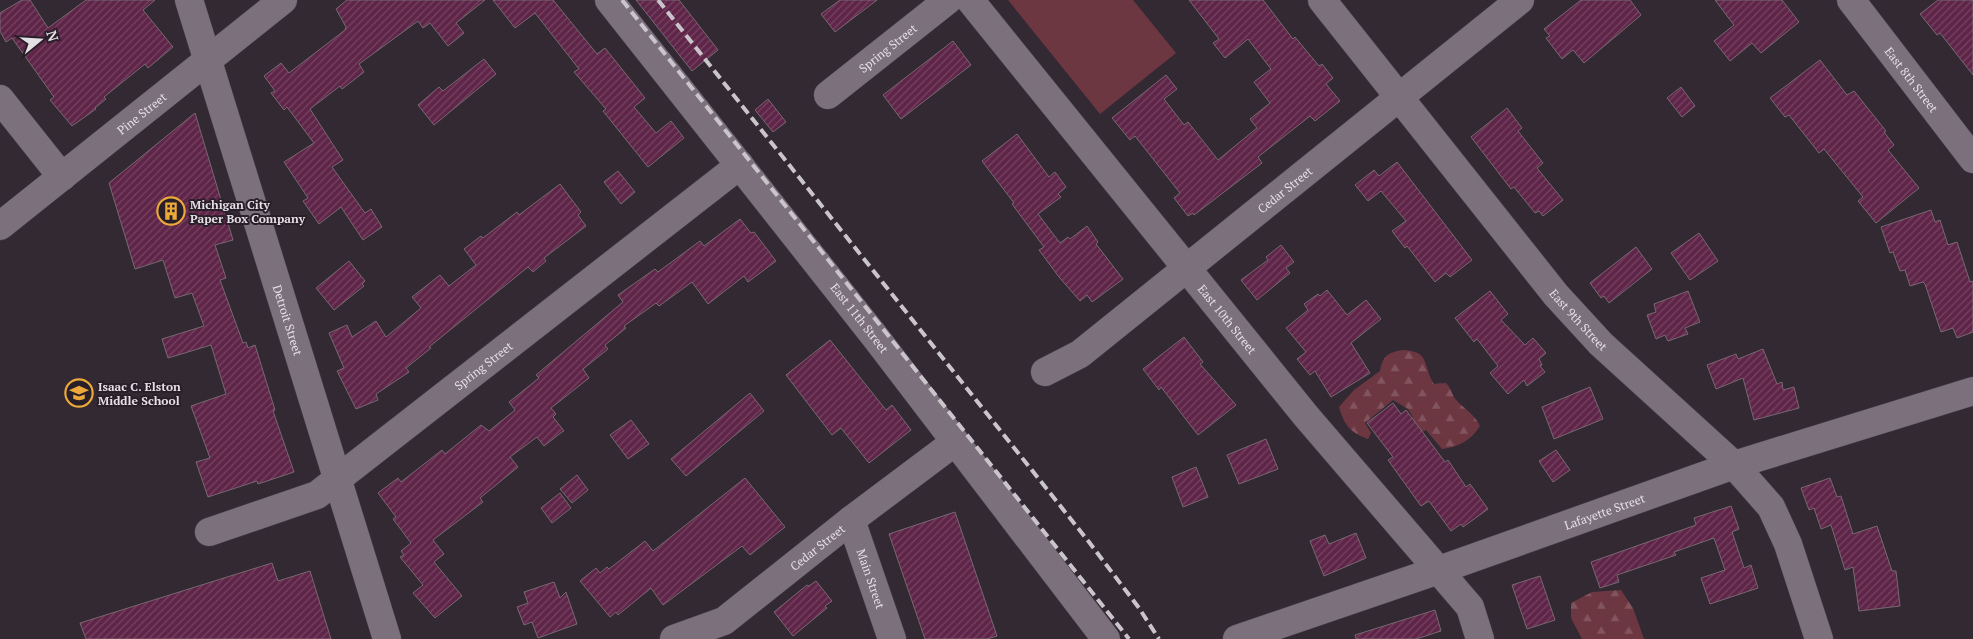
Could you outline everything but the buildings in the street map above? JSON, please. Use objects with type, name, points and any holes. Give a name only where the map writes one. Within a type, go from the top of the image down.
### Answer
[{"type":"street","name":"Detroit Street","points":[[189,0],[387,639]]},
{"type":"street","name":"Pine Street","points":[[0,226],[283,0]]},
{"type":"street","name":"East 11th Street","points":[[609,0],[740,165],[1106,639]]},
{"type":"street","name":"Spring Street","points":[[828,95],[948,0]]},
{"type":"street","name":"East 10th Street","points":[[970,0],[1306,416],[1470,606],[1480,639]]},
{"type":"street","name":"East 9th Street","points":[[1322,0],[1556,295],[1601,344],[1734,465],[1772,507],[1788,544],[1819,639]]},
{"type":"street","name":"Cedar Street","points":[[1045,372],[1080,354],[1520,0]]},
{"type":"street","name":"East 8th Street","points":[[1851,0],[1973,159]]},
{"type":"street","points":[[0,99],[62,177]]},
{"type":"street","name":"Spring Street","points":[[209,532],[316,495],[740,165]]},
{"type":"street","name":"Lafayette Street","points":[[1238,639],[1734,465],[1973,391]]},
{"type":"street","name":"Cedar Street","points":[[674,639],[724,621],[851,520],[955,442]]},
{"type":"street","name":"Main Street","points":[[851,520],[892,639]]},
{"type":"green space","points":[[1008,0],[1133,0],[1176,53],[1100,114]]},
{"type":"green space","points":[[1402,350],[1418,353],[1422,356],[1434,384],[1446,383],[1455,399],[1475,418],[1480,426],[1469,439],[1454,447],[1442,449],[1426,430],[1415,435],[1406,427],[1413,417],[1408,409],[1393,400],[1365,423],[1371,433],[1368,439],[1352,431],[1343,418],[1339,407],[1354,390],[1380,371],[1386,356]]},
{"type":"green space","points":[[1621,590],[1633,608],[1644,639],[1582,639],[1571,618],[1571,603],[1592,592]]},
{"type":"railway","points":[[622,0],[1129,639]]},
{"type":"railway","points":[[658,0],[1089,542],[1139,608],[1159,639]]},
{"type":"place","name":"Michigan City Paper Box Company","points":[[171,211]]},
{"type":"place","name":"Isaac C. Elston Middle School","points":[[79,393]]}]
